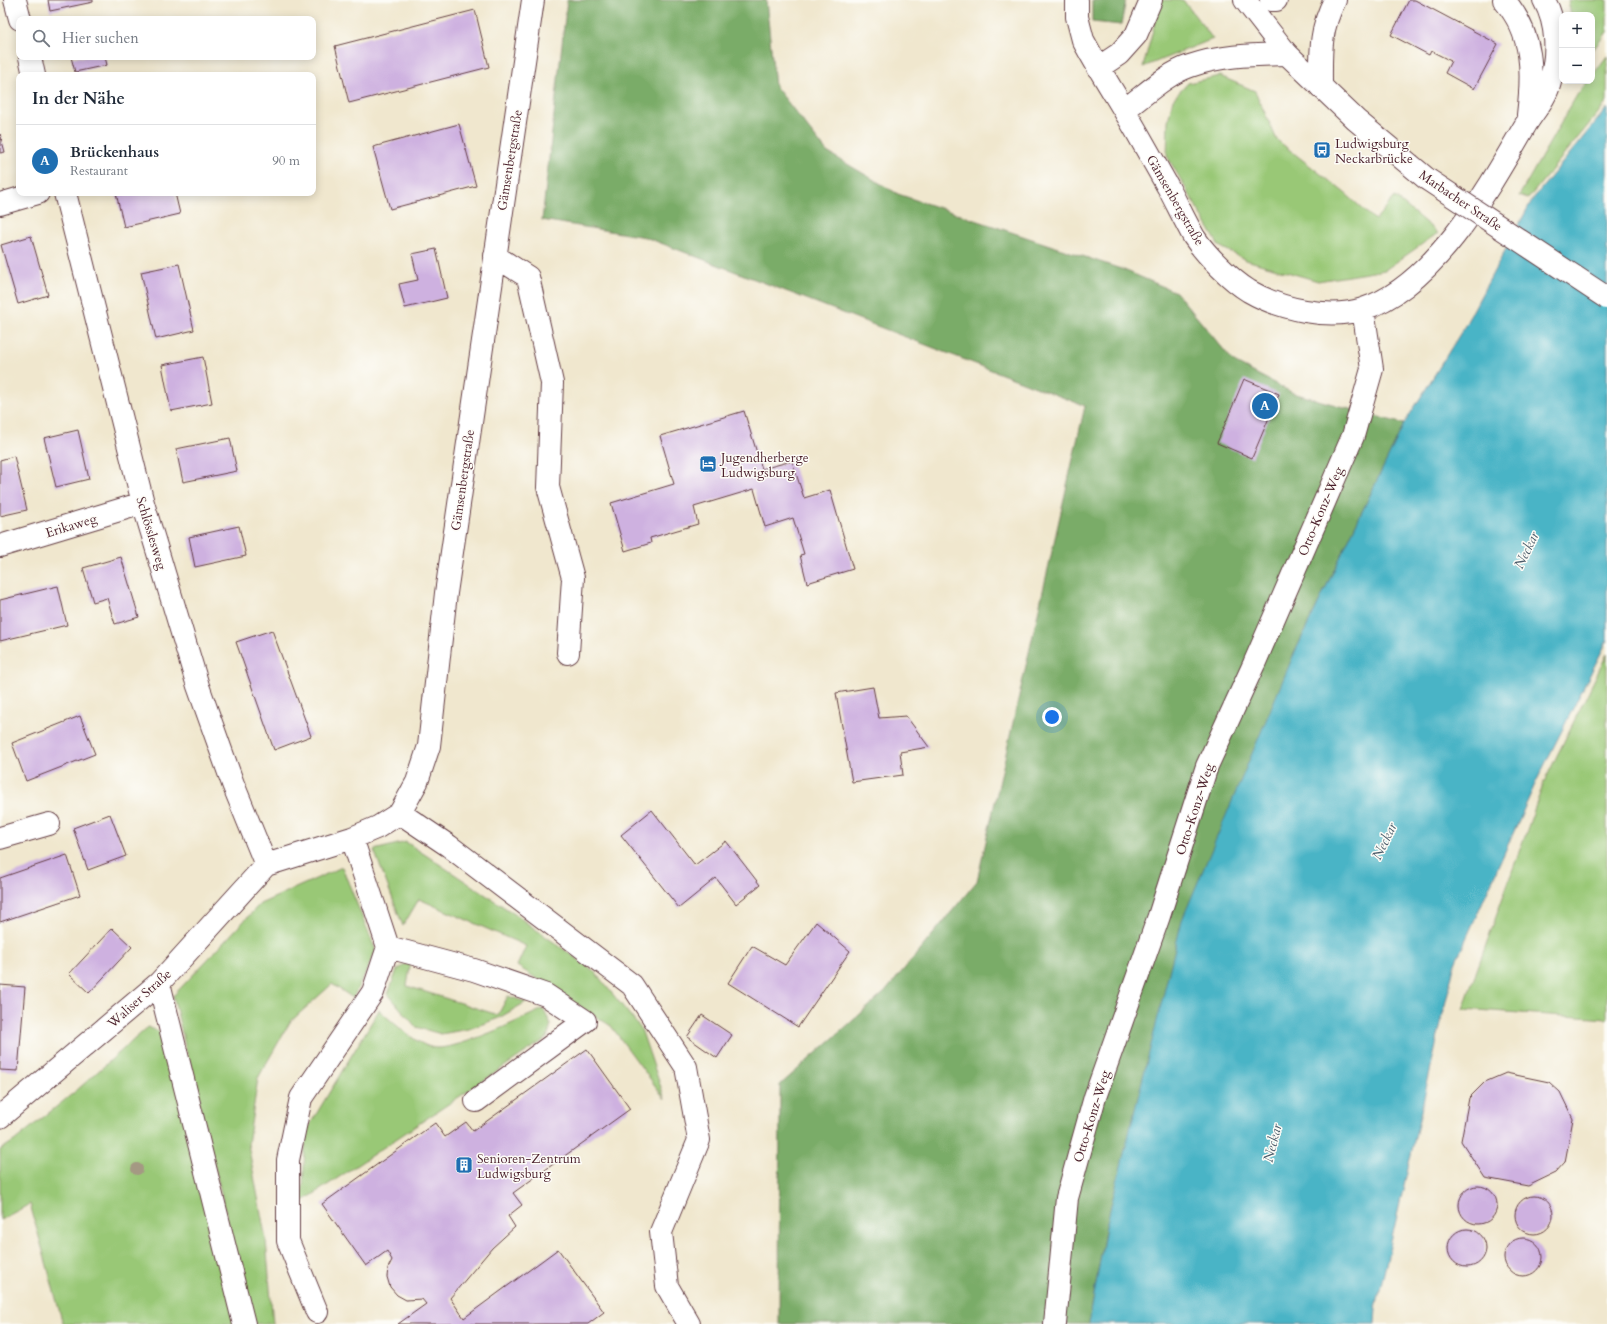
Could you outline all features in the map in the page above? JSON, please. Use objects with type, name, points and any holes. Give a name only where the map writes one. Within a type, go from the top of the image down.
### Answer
[{"type":"street","points":[[15,0],[19,16]]},
{"type":"street","name":"Gämsenbergstraße","points":[[266,865],[352,838],[378,827],[400,813],[417,782],[429,746],[446,593],[533,0]]},
{"type":"street","name":"Gämsenbergstraße","points":[[1076,0],[1077,17],[1083,40],[1098,68],[1124,110],[1195,239],[1217,264],[1248,290],[1269,300],[1306,311],[1338,313],[1363,308],[1390,296],[1413,278],[1453,239],[1505,162],[1550,85],[1555,63],[1554,24],[1544,0]]},
{"type":"street","points":[[1098,68],[1119,54],[1136,35],[1151,0]]},
{"type":"street","name":"Marbacher Straße","points":[[1245,0],[1287,54],[1356,120],[1427,179],[1607,298]]},
{"type":"street","points":[[1270,0],[1276,0]]},
{"type":"street","points":[[1321,87],[1321,39],[1329,11],[1334,0]]},
{"type":"street","name":"Gämsenbergstraße","points":[[1504,0],[1518,21],[1526,40],[1531,58],[1532,82],[1527,122]]},
{"type":"street","points":[[1124,110],[1168,78],[1189,66],[1239,56],[1287,54]]},
{"type":"street","points":[[31,60],[33,72]]},
{"type":"street","points":[[0,204],[28,196]]},
{"type":"street","name":"Schlösslesweg","points":[[66,196],[143,504],[198,686],[233,784],[266,865]]},
{"type":"street","points":[[495,256],[528,277],[552,384],[548,487],[573,578],[568,653]]},
{"type":"street","name":"Otto-Konz-Weg","points":[[1055,1324],[1067,1198],[1095,1097],[1159,916],[1207,766],[1257,657],[1353,436],[1372,369],[1363,308]]},
{"type":"street","name":"Erikaweg","points":[[0,546],[143,504]]},
{"type":"street","points":[[400,813],[449,846],[632,985],[686,1067],[699,1140],[661,1232],[667,1286],[689,1324]]},
{"type":"street","points":[[0,838],[49,824]]},
{"type":"street","points":[[317,1312],[288,1241],[288,1160],[301,1098],[372,992],[388,947],[352,838]]},
{"type":"street","name":"Waliser Straße","points":[[0,1117],[159,983],[266,865]]},
{"type":"street","points":[[388,947],[474,970],[546,995],[585,1021],[476,1101]]},
{"type":"street","points":[[159,983],[244,1324]]},
{"type":"green space","points":[[567,0],[766,0],[775,86],[827,152],[898,194],[1124,270],[1176,292],[1234,362],[1293,393],[1404,424],[1293,656],[1106,1226],[1089,1324],[779,1324],[780,1085],[885,992],[977,881],[1085,406],[645,237],[542,220]]},
{"type":"green space","points":[[1092,0],[1126,0],[1121,25],[1092,22]]},
{"type":"green space","points":[[1161,0],[1183,0],[1213,39],[1143,67]]},
{"type":"green space","points":[[1568,0],[1607,0],[1607,32],[1595,47],[1595,12],[1570,12]]},
{"type":"green space","points":[[1607,56],[1607,102],[1528,199],[1519,196],[1577,95],[1586,84],[1595,84],[1595,72]]},
{"type":"green space","points":[[1220,76],[1255,91],[1277,140],[1345,193],[1375,220],[1395,197],[1438,233],[1385,270],[1318,281],[1246,260],[1219,246],[1167,156],[1168,121],[1173,99],[1188,83]]},
{"type":"green space","points":[[1607,654],[1607,1019],[1463,1009],[1544,782]]},
{"type":"green space","points":[[406,842],[513,913],[594,971],[641,1029],[665,1099],[611,1026],[517,966],[526,946],[419,899],[403,926],[374,850]]},
{"type":"green space","points":[[342,867],[376,951],[353,998],[332,984],[290,1022],[258,1078],[248,1144],[266,1240],[273,1324],[253,1324],[173,996],[260,904]]},
{"type":"green space","points":[[411,961],[407,986],[498,1015],[508,996],[526,1002],[499,1018],[469,1029],[441,1034],[416,1027],[388,994],[397,970]]},
{"type":"green space","points":[[543,1009],[551,1024],[547,1038],[302,1202],[306,1131],[379,1010],[414,1039],[422,1044],[437,1048],[448,1047],[475,1039]]},
{"type":"green space","points":[[148,1027],[165,1034],[236,1324],[63,1324],[30,1204],[0,1220],[0,1150],[14,1141],[77,1090]]},
{"type":"water","name":"Neckar","points":[[1607,108],[1607,641],[1536,782],[1454,966],[1376,1308],[1375,1324],[1089,1324],[1106,1226],[1182,920],[1293,656],[1404,424],[1463,329],[1532,200]]},
{"type":"building","points":[[48,0],[93,0],[93,2],[50,11]]},
{"type":"building","points":[[1409,0],[1415,0],[1498,44],[1474,89],[1445,73],[1451,61],[1431,51],[1429,55],[1391,35]]},
{"type":"building","points":[[475,10],[489,67],[349,103],[335,46]]},
{"type":"building","points":[[72,60],[106,60],[107,65],[75,72]]},
{"type":"building","points":[[459,124],[476,186],[390,209],[373,147]]},
{"type":"building","points":[[0,134],[5,152],[0,153]]},
{"type":"building","points":[[117,196],[176,196],[180,214],[124,227]]},
{"type":"building","points":[[31,236],[48,295],[18,304],[1,245]]},
{"type":"building","points":[[436,249],[447,298],[405,308],[399,284],[418,280],[412,254]]},
{"type":"building","points":[[179,264],[194,330],[156,339],[141,272]]},
{"type":"building","points":[[203,357],[212,403],[171,411],[162,365]]},
{"type":"building","points":[[1244,379],[1279,394],[1252,458],[1217,443]]},
{"type":"building","points":[[744,411],[762,469],[792,461],[804,498],[830,490],[853,569],[807,583],[800,555],[804,554],[793,518],[765,527],[754,489],[694,507],[698,524],[650,538],[651,543],[625,551],[611,503],[674,484],[660,436]]},
{"type":"building","points":[[78,430],[89,479],[56,487],[44,438]]},
{"type":"building","points":[[230,438],[237,471],[183,482],[176,449]]},
{"type":"building","points":[[14,456],[27,510],[0,516],[0,460]]},
{"type":"building","points":[[239,526],[246,556],[195,567],[189,537]]},
{"type":"building","points":[[121,557],[139,617],[115,624],[107,598],[93,602],[83,568]]},
{"type":"building","points":[[58,586],[67,625],[0,641],[0,600]]},
{"type":"building","points":[[272,630],[311,736],[274,750],[236,642]]},
{"type":"building","points":[[873,687],[879,718],[906,716],[929,747],[900,752],[903,775],[852,782],[836,693]]},
{"type":"building","points":[[80,716],[95,754],[26,781],[12,743]]},
{"type":"building","points":[[652,810],[695,865],[726,841],[760,885],[736,904],[716,878],[679,908],[621,835]]},
{"type":"building","points":[[110,814],[126,856],[88,870],[73,828]]},
{"type":"building","points":[[67,855],[80,895],[0,922],[0,878]]},
{"type":"building","points":[[816,922],[850,951],[798,1027],[728,983],[752,946],[785,965]]},
{"type":"building","points":[[112,928],[132,947],[89,993],[69,974]]},
{"type":"building","points":[[0,985],[25,987],[18,1071],[0,1070]]},
{"type":"building","points":[[702,1015],[732,1035],[717,1058],[687,1037]]},
{"type":"building","name":"Senioren-Zentrum Ludwigsburg","points":[[587,1049],[630,1109],[513,1193],[522,1205],[508,1216],[515,1227],[492,1248],[450,1298],[464,1318],[558,1249],[604,1312],[588,1324],[398,1324],[426,1304],[422,1299],[406,1300],[397,1295],[390,1287],[387,1277],[388,1268],[392,1260],[387,1251],[366,1266],[322,1204],[435,1123],[445,1137],[466,1122],[473,1131]]},
{"type":"building","points":[[1506,1073],[1549,1082],[1560,1092],[1573,1119],[1565,1162],[1555,1173],[1528,1186],[1485,1178],[1461,1141],[1469,1098],[1485,1082]]},
{"type":"building","points":[[1474,1186],[1482,1186],[1494,1195],[1497,1205],[1494,1215],[1488,1221],[1482,1224],[1474,1224],[1462,1215],[1459,1209],[1459,1201],[1468,1189]]},
{"type":"building","points":[[1530,1196],[1538,1196],[1545,1199],[1550,1204],[1553,1215],[1550,1226],[1545,1231],[1538,1234],[1530,1234],[1523,1231],[1518,1226],[1515,1219],[1515,1211],[1518,1204],[1523,1199]]},
{"type":"building","points":[[1467,1229],[1477,1232],[1483,1238],[1486,1248],[1483,1258],[1477,1264],[1467,1267],[1457,1264],[1451,1258],[1448,1248],[1451,1238],[1457,1232]]},
{"type":"building","points":[[1519,1238],[1527,1238],[1539,1247],[1542,1257],[1539,1267],[1533,1273],[1527,1276],[1519,1276],[1507,1267],[1504,1261],[1504,1253],[1513,1241]]},
{"type":"place","name":"Ludwigsburg Neckarbrücke","points":[[1322,150]]},
{"type":"place","name":"Brückenhaus","points":[[1265,406]]},
{"type":"place","name":"Jugendherberge Ludwigsburg","points":[[708,464]]},
{"type":"place","name":"Senioren-Zentrum Ludwigsburg","points":[[464,1165]]}]
